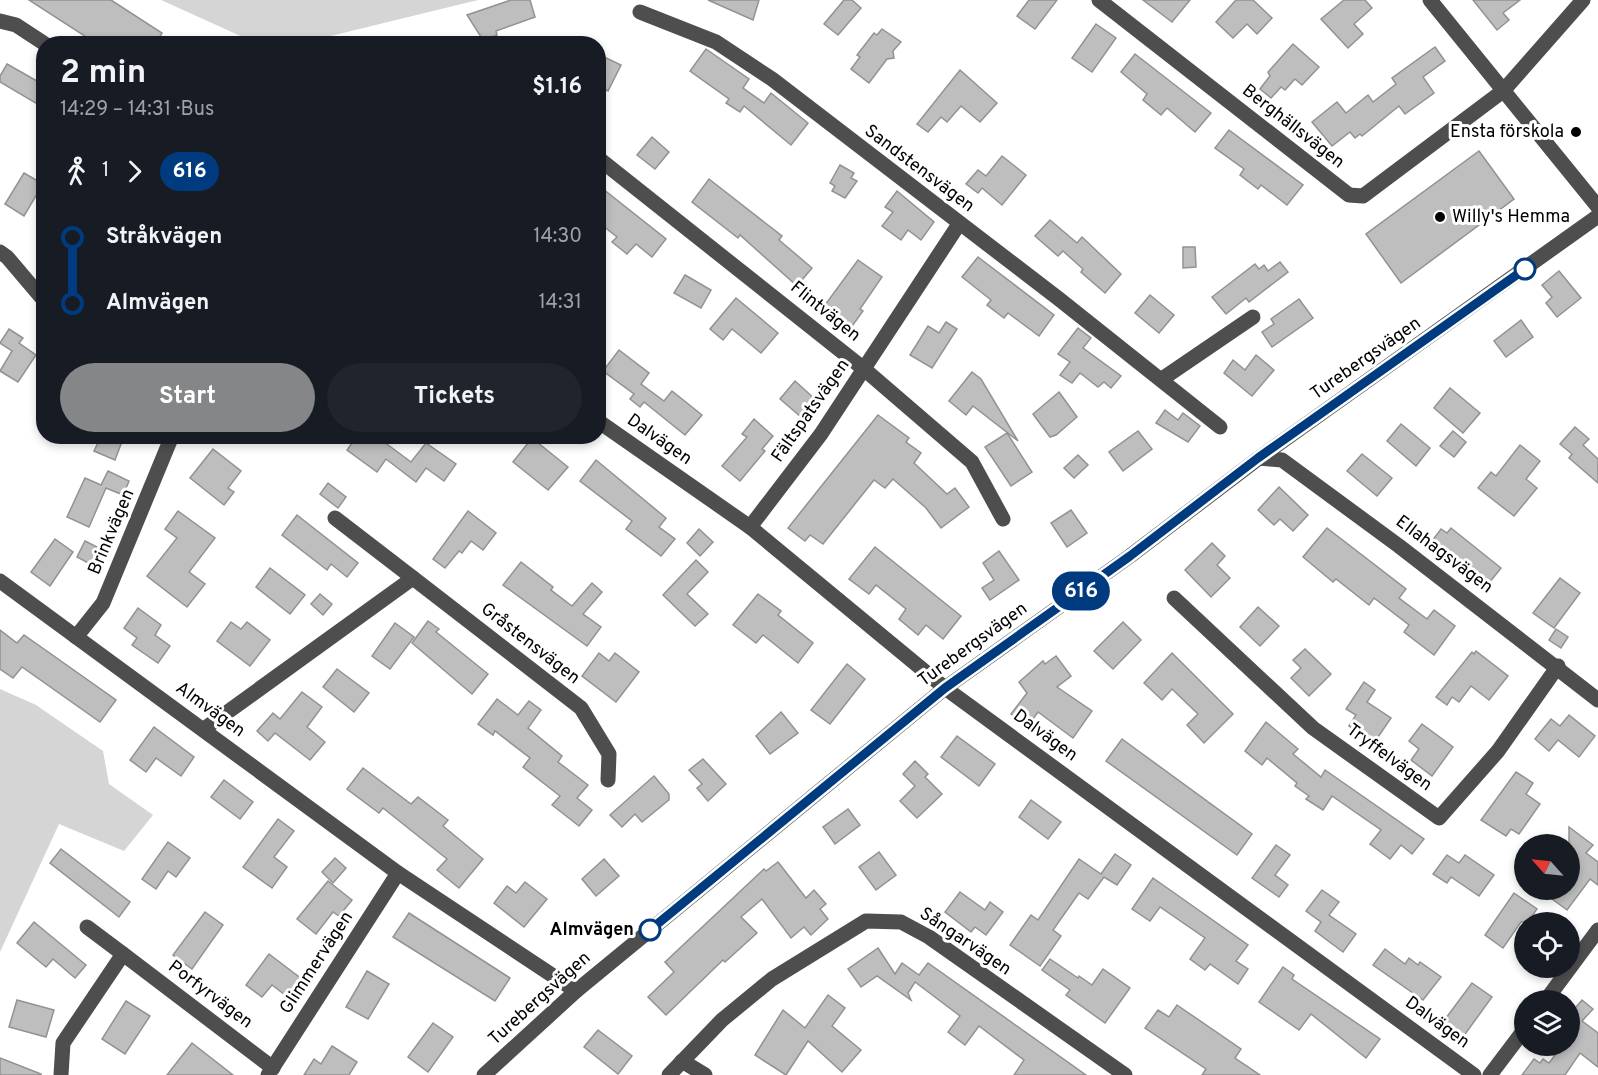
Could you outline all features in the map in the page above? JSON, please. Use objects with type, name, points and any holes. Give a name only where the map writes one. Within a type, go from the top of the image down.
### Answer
[{"type":"street","name":"Berghällsvägen","points":[[1099,0],[1349,195],[1363,196],[1503,91],[1583,0]]},
{"type":"street","points":[[1430,0],[1598,207]]},
{"type":"street","name":"Sandstensvägen","points":[[640,12],[679,25],[726,48],[771,79],[1162,379],[1220,427]]},
{"type":"street","points":[[0,21],[16,25],[36,38]]},
{"type":"street","name":"Flintvägen","points":[[606,164],[864,369],[972,462],[1003,519]]},
{"type":"street","name":"Turebergsvägen","points":[[484,1075],[576,991],[945,688],[1130,556],[1258,458],[1598,216]]},
{"type":"street","name":"Fältspatsvägen","points":[[750,527],[821,434],[959,224]]},
{"type":"street","points":[[0,252],[36,291]]},
{"type":"street","points":[[1162,379],[1219,337],[1253,317]]},
{"type":"street","name":"Dalvägen","points":[[606,427],[750,527],[945,688],[1474,1075]]},
{"type":"street","name":"Brinkvägen","points":[[76,637],[103,603],[169,444]]},
{"type":"street","name":"Ellahagsvägen","points":[[1258,458],[1282,460],[1558,666],[1598,700]]},
{"type":"street","name":"Gråstensvägen","points":[[335,518],[581,708],[609,754],[608,780]]},
{"type":"street","points":[[204,729],[413,578]]},
{"type":"street","name":"Almvägen","points":[[0,581],[398,873],[576,991]]},
{"type":"street","name":"Tryffelvägen","points":[[1174,598],[1313,728],[1439,818],[1498,751],[1558,666]]},
{"type":"street","name":"Glimmervägen","points":[[271,1071],[398,873]]},
{"type":"street","name":"Sångarvägen","points":[[669,1075],[722,1020],[772,980],[866,921],[901,922],[929,937],[1125,1075]]},
{"type":"street","name":"Porfyrvägen","points":[[87,927],[271,1071]]},
{"type":"street","points":[[1553,990],[1598,930]]},
{"type":"street","points":[[62,1075],[63,1043],[123,954]]},
{"type":"street","points":[[1490,1075],[1514,1043]]},
{"type":"street","points":[[682,1061],[705,1075]]},
{"type":"shaded area","points":[[161,0],[478,0],[331,36],[240,36]]},
{"type":"shaded area","points":[[0,689],[36,705],[103,751],[109,784],[153,815],[124,851],[59,824],[0,952]]},
{"type":"building","points":[[29,0],[111,0],[162,33],[160,36],[85,36]]},
{"type":"building","points":[[511,0],[530,0],[535,17],[496,31],[497,35],[494,36],[480,36],[467,15]]},
{"type":"building","points":[[708,0],[759,0],[753,20]]},
{"type":"building","points":[[844,0],[852,0],[861,8],[838,35],[824,24]]},
{"type":"building","points":[[1029,0],[1057,0],[1035,29],[1017,16]]},
{"type":"building","points":[[1143,0],[1190,0],[1172,22]]},
{"type":"building","points":[[1236,0],[1253,0],[1272,18],[1257,34],[1247,24],[1233,38],[1216,22]]},
{"type":"building","points":[[1344,0],[1365,0],[1372,8],[1354,24],[1363,34],[1348,48],[1321,19]]},
{"type":"building","points":[[1473,0],[1520,0],[1503,13],[1509,20],[1497,30]]},
{"type":"building","points":[[1096,24],[1116,38],[1092,72],[1072,58]]},
{"type":"building","points":[[882,29],[901,42],[893,51],[894,58],[887,59],[869,83],[851,69],[860,57],[857,55],[874,33],[877,35]]},
{"type":"building","points":[[1293,44],[1319,67],[1302,85],[1295,79],[1285,90],[1281,87],[1271,98],[1260,89],[1270,76],[1268,72]]},
{"type":"building","points":[[1435,47],[1445,61],[1423,77],[1434,93],[1405,114],[1399,106],[1362,136],[1360,134],[1355,138],[1350,132],[1332,146],[1312,122],[1337,102],[1346,113],[1368,95],[1373,102],[1396,84],[1392,78]]},
{"type":"building","points":[[706,49],[749,79],[743,88],[764,103],[771,93],[808,123],[791,145],[744,106],[740,112],[726,103],[729,99],[690,71]]},
{"type":"building","points":[[1135,54],[1211,113],[1195,132],[1167,108],[1161,115],[1143,100],[1147,94],[1121,72]]},
{"type":"building","points":[[606,58],[621,65],[608,91],[606,90]]},
{"type":"building","points":[[7,64],[36,80],[36,103],[0,82],[0,76]]},
{"type":"building","points":[[960,70],[997,103],[980,122],[961,106],[947,122],[941,117],[928,132],[917,124]]},
{"type":"building","points":[[1229,130],[1303,185],[1287,205],[1261,185],[1258,189],[1240,175],[1244,169],[1215,148]]},
{"type":"building","points":[[652,137],[669,152],[655,169],[637,155]]},
{"type":"building","name":"Willy's Hemma","points":[[1479,151],[1514,199],[1401,283],[1366,234]]},
{"type":"building","points":[[1002,156],[1026,175],[1002,205],[982,188],[978,193],[966,184],[978,170],[986,176]]},
{"type":"building","points":[[840,165],[854,173],[851,178],[857,181],[845,198],[832,191],[835,186],[830,183]]},
{"type":"building","points":[[24,173],[36,180],[36,196],[24,216],[5,204]]},
{"type":"building","points":[[709,179],[782,236],[779,240],[812,268],[797,286],[740,235],[738,238],[692,202]]},
{"type":"building","points":[[606,191],[666,239],[652,257],[636,244],[627,254],[612,242],[617,237],[606,228]]},
{"type":"building","points":[[897,191],[934,222],[921,240],[908,230],[901,240],[882,226],[893,212],[885,207]]},
{"type":"building","points":[[1050,220],[1077,243],[1082,237],[1121,274],[1105,293],[1081,272],[1083,269],[1063,251],[1058,256],[1035,236]]},
{"type":"building","points":[[1183,247],[1195,247],[1196,267],[1183,268]]},
{"type":"building","points":[[978,257],[1054,315],[1039,336],[1008,313],[1004,318],[987,305],[991,300],[962,277]]},
{"type":"building","points":[[858,260],[882,277],[860,309],[863,311],[850,329],[822,309]]},
{"type":"building","points":[[1280,262],[1288,272],[1249,302],[1246,298],[1226,314],[1212,297],[1255,264],[1259,269],[1264,265],[1268,271]]},
{"type":"building","points":[[1559,271],[1581,298],[1557,317],[1546,303],[1552,297],[1542,285]]},
{"type":"building","points":[[685,275],[711,290],[701,308],[674,293]]},
{"type":"building","points":[[1150,295],[1174,315],[1159,333],[1135,313]]},
{"type":"building","points":[[736,298],[778,333],[761,353],[732,329],[723,340],[710,329]]},
{"type":"building","points":[[1299,299],[1313,318],[1272,347],[1262,332],[1274,324],[1271,319]]},
{"type":"building","points":[[1521,320],[1533,337],[1506,357],[1494,341]]},
{"type":"building","points":[[946,322],[957,329],[932,368],[910,355],[928,326],[939,333]]},
{"type":"building","points":[[1078,328],[1091,338],[1083,348],[1121,376],[1111,388],[1104,382],[1098,387],[1080,373],[1072,383],[1060,375],[1070,362],[1058,354]]},
{"type":"building","points":[[9,329],[23,338],[19,343],[36,355],[18,382],[0,371],[12,351],[0,343]]},
{"type":"building","points":[[619,350],[649,373],[641,384],[664,401],[672,391],[702,415],[685,435],[644,402],[640,407],[630,399],[634,394],[606,373],[606,367]]},
{"type":"building","points":[[1256,355],[1274,370],[1252,396],[1224,373],[1233,360],[1245,370]]},
{"type":"building","points":[[972,372],[981,379],[1018,441],[973,406],[966,415],[949,401]]},
{"type":"building","points":[[795,381],[816,400],[801,417],[780,399]]},
{"type":"building","points":[[1450,388],[1480,413],[1463,433],[1434,408]]},
{"type":"building","points":[[1059,392],[1077,417],[1056,435],[1050,437],[1033,414]]},
{"type":"building","points":[[1165,410],[1178,420],[1183,413],[1200,426],[1188,442],[1156,423]]},
{"type":"building","points":[[878,415],[909,438],[906,442],[921,453],[914,463],[947,494],[955,488],[969,507],[941,528],[926,508],[893,479],[885,488],[874,480],[823,544],[810,535],[805,541],[788,528]]},
{"type":"building","points":[[754,419],[773,436],[762,449],[765,451],[740,481],[722,466],[747,437],[742,434]]},
{"type":"building","points":[[1401,424],[1430,448],[1416,466],[1387,441]]},
{"type":"building","points":[[1575,427],[1589,439],[1583,445],[1598,459],[1598,483],[1569,458],[1572,454],[1560,444]]},
{"type":"building","points":[[1138,431],[1152,449],[1123,471],[1109,452]]},
{"type":"building","points":[[1453,431],[1466,442],[1454,457],[1440,446]]},
{"type":"building","points":[[1007,433],[1032,472],[1011,486],[985,447]]},
{"type":"building","points":[[97,444],[121,444],[115,460],[94,451]]},
{"type":"building","points":[[351,444],[387,444],[411,462],[427,444],[456,464],[444,481],[426,468],[416,482],[386,459],[377,472],[347,450]]},
{"type":"building","points":[[527,444],[539,444],[568,467],[548,490],[513,462]]},
{"type":"building","points":[[1520,445],[1540,461],[1526,479],[1537,488],[1514,516],[1478,488],[1491,472],[1496,476]]},
{"type":"building","points":[[213,449],[241,471],[228,488],[234,492],[224,505],[190,478]]},
{"type":"building","points":[[1362,454],[1392,478],[1377,496],[1347,471]]},
{"type":"building","points":[[1078,455],[1088,465],[1074,478],[1064,468]]},
{"type":"building","points":[[596,460],[666,518],[659,527],[675,539],[661,556],[626,529],[632,521],[580,481]]},
{"type":"building","points":[[108,471],[129,481],[123,495],[106,488],[89,527],[67,517],[85,478],[101,485]]},
{"type":"building","points":[[328,483],[346,497],[338,508],[320,494]]},
{"type":"building","points":[[1279,487],[1308,515],[1293,531],[1280,519],[1274,525],[1258,510]]},
{"type":"building","points":[[1071,510],[1087,533],[1067,547],[1051,523]]},
{"type":"building","points":[[178,511],[215,538],[189,572],[205,584],[187,607],[147,576],[177,538],[165,529]]},
{"type":"building","points":[[468,511],[496,533],[483,550],[471,541],[462,553],[459,551],[445,568],[433,559]]},
{"type":"building","points":[[297,515],[358,563],[347,577],[331,564],[327,570],[282,535]]},
{"type":"building","points":[[1327,528],[1406,589],[1399,598],[1427,619],[1434,610],[1455,626],[1434,655],[1404,632],[1409,625],[1374,598],[1369,605],[1336,579],[1333,582],[1303,557]]},
{"type":"building","points":[[1451,528],[1501,568],[1485,588],[1444,555],[1446,552],[1432,541],[1441,529],[1447,533]]},
{"type":"building","points":[[699,529],[713,542],[700,556],[687,543]]},
{"type":"building","points":[[55,539],[73,552],[50,586],[31,572]]},
{"type":"building","points":[[85,541],[101,549],[92,565],[77,557]]},
{"type":"building","points":[[1212,543],[1225,556],[1217,565],[1230,578],[1211,597],[1185,570]]},
{"type":"building","points":[[875,547],[961,616],[943,639],[926,625],[918,635],[899,619],[906,609],[876,585],[869,594],[849,579]]},
{"type":"building","points":[[999,551],[1019,580],[990,600],[982,588],[994,580],[983,563]]},
{"type":"building","points":[[696,560],[708,572],[687,594],[708,614],[695,626],[663,595]]},
{"type":"building","points":[[521,562],[553,587],[551,590],[572,606],[592,583],[602,592],[583,614],[601,627],[587,646],[503,585]]},
{"type":"building","points":[[270,568],[305,595],[290,614],[256,587]]},
{"type":"building","points":[[1560,578],[1580,593],[1554,628],[1533,613]]},
{"type":"building","points":[[320,594],[332,604],[323,615],[311,604]]},
{"type":"building","points":[[758,594],[781,611],[778,615],[813,643],[798,663],[763,635],[756,643],[733,625]]},
{"type":"building","points":[[1258,607],[1279,626],[1260,646],[1240,627]]},
{"type":"building","points":[[138,608],[161,625],[155,635],[170,646],[158,663],[132,645],[137,638],[124,628]]},
{"type":"building","points":[[428,621],[439,629],[436,632],[488,674],[472,694],[412,643]]},
{"type":"building","points":[[231,622],[241,629],[247,622],[270,640],[250,666],[217,641]]},
{"type":"building","points":[[1123,622],[1141,640],[1113,669],[1094,651]]},
{"type":"building","points":[[395,623],[414,637],[390,669],[372,656]]},
{"type":"building","points":[[1556,629],[1568,637],[1561,648],[1549,640]]},
{"type":"building","points":[[0,630],[17,643],[24,635],[116,700],[100,722],[22,667],[13,678],[0,669]]},
{"type":"building","points":[[1305,649],[1331,674],[1309,696],[1291,678],[1301,668],[1293,660]]},
{"type":"building","points":[[1476,651],[1508,676],[1489,700],[1471,686],[1459,702],[1452,697],[1447,705],[1436,697],[1472,652],[1474,654]]},
{"type":"building","points":[[599,653],[609,661],[615,653],[639,672],[616,702],[582,676]]},
{"type":"building","points":[[1172,653],[1233,714],[1204,743],[1187,725],[1198,714],[1172,689],[1162,700],[1144,683]]},
{"type":"building","points":[[1056,656],[1071,676],[1057,687],[1092,711],[1073,738],[1038,712],[1028,726],[1011,714],[1027,693],[1019,682],[1043,661],[1045,664]]},
{"type":"building","points":[[847,664],[865,679],[830,724],[811,710]]},
{"type":"building","points":[[337,669],[369,693],[354,712],[323,687]]},
{"type":"building","points":[[1364,682],[1375,690],[1367,702],[1391,718],[1374,743],[1349,726],[1356,715],[1346,709]]},
{"type":"building","points":[[302,692],[322,707],[307,727],[325,742],[310,760],[275,733],[268,741],[257,731],[273,713],[280,719]]},
{"type":"building","points":[[497,699],[518,715],[529,701],[541,710],[528,728],[562,756],[558,762],[588,785],[577,798],[592,810],[579,826],[552,805],[560,796],[523,767],[530,758],[495,731],[493,735],[478,724]]},
{"type":"building","points":[[781,712],[798,733],[770,754],[756,736]]},
{"type":"building","points":[[1569,715],[1595,736],[1579,757],[1558,740],[1549,751],[1535,739],[1551,719],[1560,726]]},
{"type":"building","points":[[1266,722],[1298,749],[1293,754],[1321,777],[1325,770],[1424,839],[1412,854],[1401,845],[1390,859],[1370,844],[1381,830],[1332,796],[1323,810],[1306,799],[1309,796],[1295,786],[1297,783],[1267,758],[1262,765],[1245,751]]},
{"type":"building","points":[[1422,724],[1453,747],[1432,776],[1411,760],[1419,749],[1409,741]]},
{"type":"building","points":[[154,727],[194,757],[181,776],[156,758],[146,772],[130,760]]},
{"type":"building","points":[[957,736],[995,764],[979,786],[941,757]]},
{"type":"building","points":[[1122,739],[1252,834],[1237,855],[1106,761]]},
{"type":"building","points":[[703,759],[726,784],[708,801],[697,788],[702,784],[689,770]]},
{"type":"building","points":[[915,761],[928,774],[925,777],[942,794],[917,818],[900,801],[915,786],[903,774]]},
{"type":"building","points":[[363,768],[411,804],[418,797],[448,820],[443,826],[483,859],[459,888],[437,870],[447,859],[383,808],[379,813],[347,789]]},
{"type":"building","points":[[1516,772],[1533,783],[1526,794],[1540,804],[1519,834],[1511,829],[1506,836],[1481,820]]},
{"type":"building","points":[[654,776],[669,794],[669,800],[642,822],[635,814],[622,827],[610,815]]},
{"type":"building","points":[[224,780],[253,802],[240,819],[211,797]]},
{"type":"building","points":[[1031,800],[1061,822],[1048,839],[1019,817]]},
{"type":"building","points":[[848,809],[860,825],[835,844],[823,827]]},
{"type":"building","points":[[278,819],[294,831],[274,857],[287,867],[272,888],[243,867]]},
{"type":"building","points":[[1569,827],[1578,834],[1569,834]]},
{"type":"building","points":[[1580,835],[1593,845],[1586,853],[1598,862],[1598,885],[1590,879],[1580,892]]},
{"type":"building","points":[[168,842],[190,858],[176,877],[168,871],[156,889],[142,879]]},
{"type":"building","points":[[1276,845],[1290,855],[1275,875],[1288,885],[1279,897],[1252,878]]},
{"type":"building","points":[[61,849],[130,902],[119,917],[50,863]]},
{"type":"building","points":[[879,852],[896,875],[876,890],[859,867]]},
{"type":"building","points":[[1115,854],[1131,865],[1117,885],[1104,877],[1088,899],[1079,893],[1053,930],[1061,936],[1040,966],[1010,945],[1031,915],[1038,920],[1079,859],[1101,874]]},
{"type":"building","points":[[1447,855],[1459,863],[1465,855],[1494,875],[1479,896],[1451,877],[1447,883],[1433,874]]},
{"type":"building","points":[[335,858],[346,868],[333,883],[322,872]]},
{"type":"building","points":[[604,859],[619,876],[596,896],[582,879]]},
{"type":"building","points":[[778,862],[806,898],[814,890],[826,904],[820,909],[828,919],[811,935],[804,927],[791,938],[762,899],[741,917],[757,933],[725,962],[723,960],[666,1015],[648,997],[674,972],[665,962],[764,869],[766,871]]},
{"type":"building","points":[[1153,878],[1248,945],[1236,961],[1248,969],[1238,984],[1210,964],[1205,970],[1190,959],[1205,938],[1160,907],[1150,921],[1132,909]]},
{"type":"building","points":[[328,881],[352,900],[339,916],[333,912],[316,934],[297,919]]},
{"type":"building","points":[[525,882],[547,899],[524,927],[494,903],[507,886],[516,893]]},
{"type":"building","points":[[1322,890],[1339,902],[1329,915],[1356,934],[1343,952],[1315,931],[1321,922],[1306,911]]},
{"type":"building","points":[[960,892],[985,910],[990,902],[1003,912],[986,935],[975,927],[971,932],[945,912]]},
{"type":"building","points":[[1514,893],[1514,900],[1524,900],[1537,909],[1535,912],[1514,912],[1514,932],[1503,948],[1485,935]]},
{"type":"building","points":[[1554,900],[1574,900],[1567,910]]},
{"type":"building","points":[[205,912],[223,925],[192,969],[173,955]]},
{"type":"building","points":[[409,913],[510,978],[495,1001],[393,937]]},
{"type":"building","points":[[34,922],[86,965],[75,978],[53,959],[46,967],[17,943]]},
{"type":"building","points":[[878,948],[895,974],[902,963],[919,975],[928,963],[1086,1075],[1014,1075],[1024,1060],[979,1026],[965,1045],[948,1032],[960,1016],[915,982],[908,993],[911,1000],[877,976],[861,987],[848,969]]},
{"type":"building","points":[[1385,949],[1405,964],[1409,958],[1418,965],[1420,962],[1441,977],[1423,1000],[1373,965]]},
{"type":"building","points":[[269,954],[303,980],[289,998],[272,985],[262,997],[246,985]]},
{"type":"building","points":[[1050,959],[1092,985],[1103,969],[1130,988],[1105,1023],[1066,995],[1070,990],[1042,970]]},
{"type":"building","points":[[1283,967],[1294,975],[1292,979],[1380,1039],[1366,1058],[1311,1014],[1299,1030],[1259,1002]]},
{"type":"building","points":[[367,971],[389,984],[368,1019],[346,1007]]},
{"type":"building","points":[[1472,983],[1492,997],[1463,1037],[1443,1022]]},
{"type":"building","points":[[828,995],[845,1008],[832,1026],[861,1050],[842,1072],[808,1041],[786,1075],[755,1055],[783,1010],[805,1028]]},
{"type":"building","points":[[17,1000],[54,1010],[46,1037],[9,1027]]},
{"type":"building","points":[[1582,1000],[1593,1009],[1582,1021],[1598,1033],[1598,1067],[1580,1053],[1580,1002]]},
{"type":"building","points":[[126,1001],[150,1016],[125,1054],[102,1039]]},
{"type":"building","points":[[1177,1005],[1241,1049],[1235,1058],[1260,1075],[1202,1075],[1206,1069],[1145,1028],[1158,1010],[1169,1017]]},
{"type":"building","points":[[433,1023],[453,1037],[428,1072],[408,1057]]},
{"type":"building","points":[[598,1030],[632,1056],[618,1074],[584,1047]]},
{"type":"building","points":[[192,1043],[233,1075],[167,1075]]},
{"type":"building","points":[[332,1046],[357,1062],[349,1075],[304,1075],[314,1059],[321,1064]]},
{"type":"building","points":[[1554,1056],[1578,1056],[1565,1075],[1522,1075],[1534,1059],[1540,1063],[1543,1059],[1549,1063]]},
{"type":"building","points":[[0,1058],[41,1074],[41,1075],[0,1075]]},
{"type":"bus line","name":"616","points":[[650,930],[945,688],[1130,556],[1258,458],[1525,269]]},
{"type":"place","name":"Ensta förskola","points":[[1576,132]]},
{"type":"place","name":"Willy's Hemma","points":[[1440,217]]},
{"type":"place","name":"Almvägen","points":[[650,930]]}]
